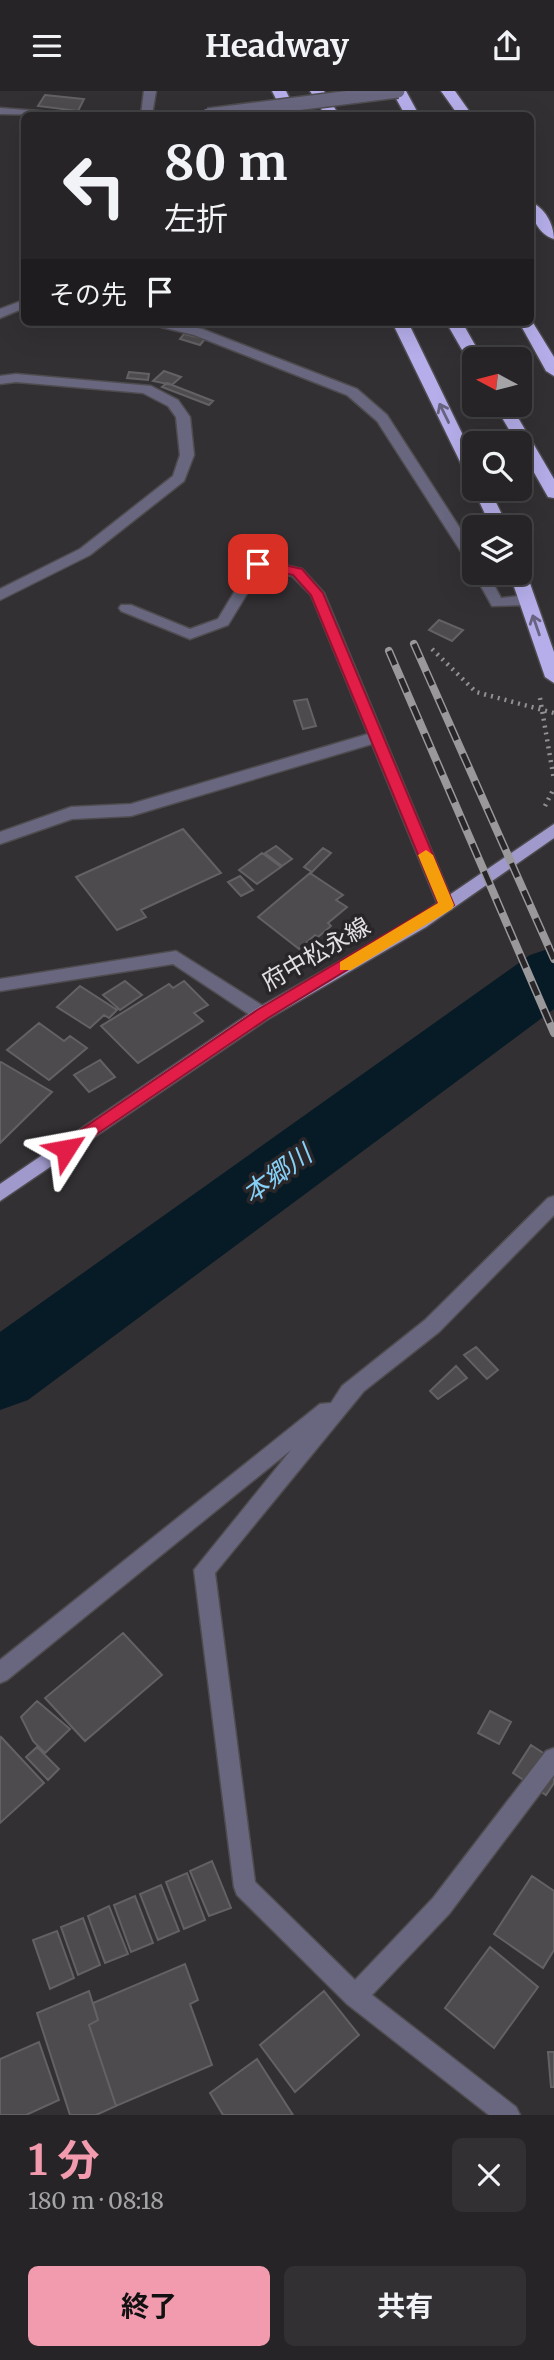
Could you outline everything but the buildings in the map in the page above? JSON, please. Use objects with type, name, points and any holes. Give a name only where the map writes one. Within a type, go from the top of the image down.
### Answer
[{"type":"highway","points":[[279,91],[290,112]]},
{"type":"highway","points":[[317,91],[330,112]]},
{"type":"highway","points":[[399,91],[410,112]]},
{"type":"highway","points":[[448,91],[463,112]]},
{"type":"highway","points":[[534,211],[554,235]]},
{"type":"highway","points":[[401,326],[462,450]]},
{"type":"highway","points":[[456,326],[468,347]]},
{"type":"highway","points":[[529,326],[554,371]]},
{"type":"highway","points":[[510,417],[554,493]]},
{"type":"highway","points":[[522,585],[554,677]]},
{"type":"main road","name":"府中松永線","points":[[0,1194],[262,1014],[446,905],[554,830]]},
{"type":"street","points":[[147,112],[150,91]]},
{"type":"street","points":[[232,112],[399,91]]},
{"type":"street","points":[[0,111],[21,113]]},
{"type":"street","points":[[0,314],[21,305]]},
{"type":"street","points":[[169,326],[197,331],[352,393],[382,418],[462,542]]},
{"type":"street","points":[[0,380],[16,378],[146,389],[173,403],[183,417],[187,455],[179,478],[85,552],[0,595]]},
{"type":"street","points":[[125,608],[190,634],[223,622],[258,564],[297,572],[317,593],[446,905]]},
{"type":"street","points":[[487,585],[497,603],[527,600]]},
{"type":"street","points":[[0,838],[71,813],[131,810],[376,737]]},
{"type":"street","points":[[0,985],[176,957],[262,1014]]},
{"type":"street","points":[[0,1673],[432,1326],[554,1203]]},
{"type":"street","points":[[357,1386],[204,1570],[245,1887],[355,1996],[508,2115]]},
{"type":"street","points":[[355,1996],[441,1906],[554,1758]]},
{"type":"path","points":[[432,649],[476,692],[554,713]]},
{"type":"waterway","name":"本郷川","points":[[0,1376],[554,973]]},
{"type":"railway","points":[[414,644],[554,959]]},
{"type":"railway","points":[[389,651],[554,1033]]},
{"type":"slow traffic","points":[[346,966],[421,923],[446,905],[426,855]]},
{"type":"route","points":[[66,1149],[262,1014],[421,923],[446,905],[317,593],[297,572],[258,564]]}]
